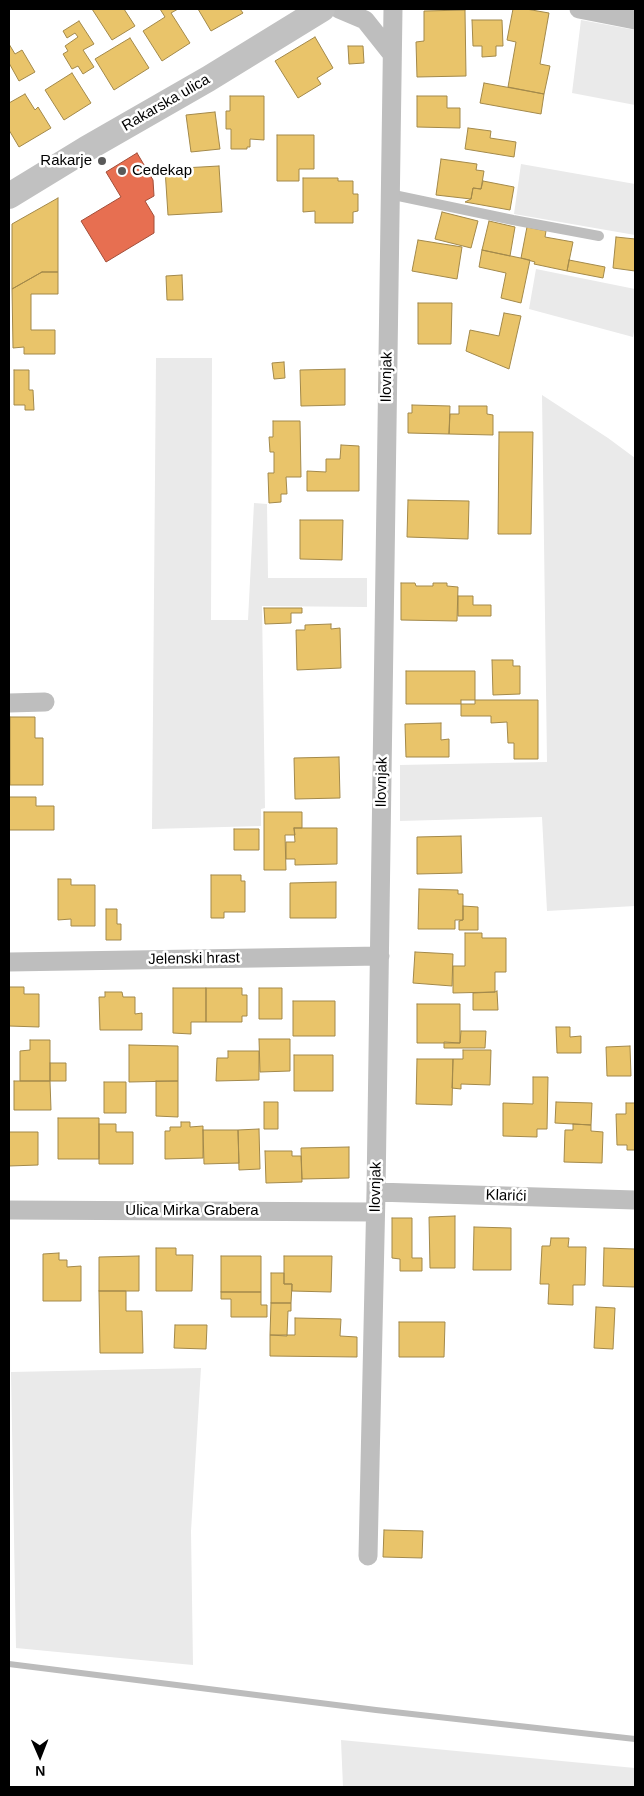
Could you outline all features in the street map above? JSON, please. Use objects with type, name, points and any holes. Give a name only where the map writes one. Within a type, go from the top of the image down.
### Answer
[{"type":"main road","name":"Rakarska ulica","points":[[9,196],[208,79],[322,9]]},
{"type":"street","points":[[339,9],[365,20],[392,54]]},
{"type":"street","name":"Ilovnjak","points":[[368,1556],[380,956],[393,9]]},
{"type":"street","points":[[579,9],[635,20]]},
{"type":"street","points":[[9,703],[45,702]]},
{"type":"street","name":"Jelenski hrast","points":[[9,962],[380,956]]},
{"type":"street","name":"Klarići","points":[[376,1192],[635,1200]]},
{"type":"street","name":"Ulica Mirka Grabera","points":[[9,1210],[375,1212]]},
{"type":"lane","points":[[390,194],[599,236]]},
{"type":"shaded area","points":[[581,20],[635,30],[635,105],[572,93]]},
{"type":"shaded area","points":[[521,164],[635,184],[635,235],[514,214]]},
{"type":"shaded area","points":[[536,269],[635,289],[635,326],[633,337],[529,309]]},
{"type":"shaded area","points":[[156,358],[212,358],[211,620],[248,620],[254,503],[267,504],[268,578],[367,578],[367,607],[262,606],[265,808],[261,809],[261,826],[152,829]]},
{"type":"shaded area","points":[[542,395],[635,458],[635,906],[547,911],[542,817],[400,821],[400,765],[547,762]]},
{"type":"shaded area","points":[[201,1368],[191,1531],[193,1665],[16,1648],[11,1372]]},
{"type":"shaded area","points":[[341,1740],[635,1768],[635,1787],[343,1787]]},
{"type":"building: Homes","points":[[92,9],[124,9],[135,26],[112,40]]},
{"type":"building: Homes","points":[[160,9],[178,9],[171,13],[190,43],[162,61],[143,31],[165,17]]},
{"type":"building: Homes","points":[[198,9],[240,9],[243,13],[211,31]]},
{"type":"building: Homes","points":[[513,9],[549,13],[540,64],[550,66],[544,94],[508,87],[516,42],[507,40]]},
{"type":"building: Homes","points":[[465,10],[466,76],[417,77],[416,42],[424,41],[424,11]]},
{"type":"building: Homes","points":[[472,20],[502,20],[503,46],[496,46],[496,56],[482,57],[482,46],[473,46]]},
{"type":"building: Homes","points":[[79,21],[94,44],[83,50],[94,67],[83,74],[78,66],[72,69],[63,54],[68,51],[65,46],[78,37],[75,33],[67,38],[63,31]]},
{"type":"building: Homes","points":[[315,37],[333,68],[317,78],[321,84],[298,98],[275,61]]},
{"type":"building: Homes","points":[[130,38],[149,68],[114,90],[95,59]]},
{"type":"building: Homes","points":[[9,44],[15,54],[22,50],[35,72],[19,81],[9,63]]},
{"type":"building: Homes","points":[[348,46],[363,46],[364,63],[349,64]]},
{"type":"building: Homes","points":[[72,73],[91,103],[64,120],[45,90]]},
{"type":"building: Homes","points":[[484,83],[544,94],[541,114],[480,103]]},
{"type":"building: Homes","points":[[25,94],[35,110],[38,107],[51,128],[19,147],[9,130],[9,103]]},
{"type":"building: Homes","points":[[230,96],[264,96],[264,140],[250,139],[250,147],[247,147],[247,149],[231,149],[231,129],[226,129],[226,111],[230,111]]},
{"type":"building: Homes","points":[[417,96],[447,96],[447,108],[460,108],[460,128],[417,127]]},
{"type":"building: Homes","points":[[215,112],[220,149],[191,152],[186,115]]},
{"type":"building: Homes","points":[[468,128],[491,131],[490,138],[516,142],[514,157],[465,149]]},
{"type":"building: Homes","points":[[277,135],[314,135],[314,169],[299,169],[299,181],[277,181]]},
{"type":"building: Homes","points":[[441,159],[477,164],[476,170],[484,171],[481,189],[473,188],[471,199],[436,195]]},
{"type":"building: Homes","points":[[219,166],[222,212],[168,215],[165,169]]},
{"type":"building: Homes","points":[[303,178],[338,178],[338,181],[353,181],[353,194],[358,194],[358,211],[353,212],[353,223],[315,223],[315,211],[303,212]]},
{"type":"building: Homes","points":[[483,181],[514,187],[510,210],[465,202],[471,199],[473,188],[481,189]]},
{"type":"building: Homes","points":[[58,198],[58,272],[42,272],[12,289],[12,224]]},
{"type":"building: Homes","points":[[442,212],[478,221],[471,248],[435,239]]},
{"type":"building: Homes","points":[[489,221],[515,227],[510,256],[482,250]]},
{"type":"building: Homes","points":[[527,227],[546,231],[545,237],[573,242],[567,271],[534,264],[535,262],[521,258]]},
{"type":"building: Homes","points":[[616,237],[635,239],[635,271],[613,268]]},
{"type":"building: Homes","points":[[418,240],[462,247],[457,279],[412,271]]},
{"type":"building: Homes","points":[[482,250],[530,260],[521,303],[501,298],[506,273],[479,267]]},
{"type":"building: Homes","points":[[569,260],[605,267],[603,278],[567,271]]},
{"type":"building: Homes","points":[[42,272],[58,272],[58,294],[31,294],[31,330],[55,330],[55,354],[24,354],[24,347],[13,348],[12,289]]},
{"type":"building: Homes","points":[[182,275],[183,300],[167,300],[166,276]]},
{"type":"building: Homes","points":[[418,303],[452,303],[451,344],[418,344]]},
{"type":"building: Homes","points":[[504,313],[521,316],[509,369],[466,351],[470,330],[499,336]]},
{"type":"building: Homes","points":[[284,362],[285,378],[274,379],[272,363]]},
{"type":"building: Homes","points":[[345,369],[345,405],[301,406],[300,370]]},
{"type":"building: Homes","points":[[14,370],[29,370],[29,390],[33,390],[34,410],[25,410],[25,405],[14,405]]},
{"type":"building: Homes","points":[[412,405],[450,406],[449,434],[408,433],[408,413],[412,413]]},
{"type":"building: Homes","points":[[459,406],[487,406],[487,414],[493,415],[493,435],[449,434],[450,414],[459,414]]},
{"type":"building: Homes","points":[[273,421],[300,421],[301,477],[286,477],[287,494],[281,494],[281,502],[269,503],[268,473],[274,473],[274,452],[270,452],[269,437],[273,437]]},
{"type":"building: Homes","points":[[499,432],[533,432],[531,534],[498,534]]},
{"type":"building: Homes","points":[[341,445],[359,446],[359,491],[307,491],[307,471],[326,472],[326,459],[340,459]]},
{"type":"building: Homes","points":[[408,500],[469,501],[468,539],[407,537]]},
{"type":"building: Homes","points":[[300,520],[343,520],[342,560],[300,559]]},
{"type":"building: Homes","points":[[401,583],[415,583],[416,586],[433,586],[433,583],[447,583],[447,586],[458,587],[457,621],[401,620]]},
{"type":"building: Homes","points":[[458,596],[473,596],[473,605],[491,605],[491,616],[458,616]]},
{"type":"building: Homes","points":[[264,608],[302,608],[302,613],[291,613],[291,623],[265,624]]},
{"type":"building: Homes","points":[[331,624],[331,629],[340,628],[341,668],[297,670],[296,630],[305,630],[305,625]]},
{"type":"building: Homes","points":[[492,660],[513,660],[513,666],[520,666],[520,694],[493,695]]},
{"type":"building: Homes","points":[[406,671],[475,671],[475,704],[406,704]]},
{"type":"building: Homes","points":[[461,700],[538,700],[538,759],[514,759],[514,743],[508,743],[507,722],[491,723],[491,716],[461,716]]},
{"type":"building: Homes","points":[[10,717],[35,717],[35,738],[43,738],[43,785],[10,785]]},
{"type":"building: Homes","points":[[441,723],[441,740],[449,739],[449,757],[406,757],[405,724]]},
{"type":"building: Homes","points":[[339,757],[340,798],[295,799],[294,758]]},
{"type":"building: Homes","points":[[9,797],[36,797],[36,806],[54,806],[54,830],[9,830]]},
{"type":"building: Homes","points":[[264,812],[302,812],[302,828],[294,828],[295,835],[285,835],[286,870],[264,870]]},
{"type":"building: Homes","points":[[294,828],[337,828],[337,864],[295,865],[295,859],[286,859],[286,842],[295,842]]},
{"type":"building: Homes","points":[[234,829],[259,829],[259,850],[234,850]]},
{"type":"building: Homes","points":[[461,836],[462,873],[417,874],[417,837]]},
{"type":"building: Homes","points":[[211,875],[241,875],[241,881],[245,881],[245,912],[224,912],[224,918],[211,918]]},
{"type":"building: Homes","points":[[58,879],[71,879],[71,885],[95,885],[95,926],[71,926],[71,919],[58,920]]},
{"type":"building: Homes","points":[[336,882],[336,918],[290,918],[290,883]]},
{"type":"building: Homes","points":[[419,889],[458,890],[458,894],[463,894],[463,920],[455,920],[455,929],[418,929]]},
{"type":"building: Homes","points":[[463,906],[478,907],[478,930],[459,930],[459,921],[463,920]]},
{"type":"building: Homes","points":[[106,909],[117,909],[117,924],[121,924],[121,940],[106,940]]},
{"type":"building: Homes","points":[[465,933],[482,933],[482,938],[506,938],[506,972],[495,972],[495,992],[453,993],[453,966],[465,966]]},
{"type":"building: Homes","points":[[415,952],[453,954],[452,986],[413,983]]},
{"type":"building: Homes","points":[[9,987],[24,987],[24,994],[39,994],[39,1027],[9,1026]]},
{"type":"building: Homes","points":[[173,988],[206,988],[206,1022],[191,1022],[191,1034],[173,1033]]},
{"type":"building: Homes","points":[[206,988],[242,988],[242,995],[247,995],[247,1016],[242,1016],[242,1022],[206,1022]]},
{"type":"building: Homes","points":[[259,988],[282,988],[282,1019],[259,1019]]},
{"type":"building: Homes","points":[[497,991],[498,1010],[473,1010],[473,993]]},
{"type":"building: Homes","points":[[105,992],[122,992],[123,997],[135,997],[135,1014],[142,1013],[142,1030],[100,1030],[99,997],[105,997]]},
{"type":"building: Homes","points":[[293,1001],[335,1001],[335,1036],[293,1036]]},
{"type":"building: Homes","points":[[417,1004],[460,1004],[460,1043],[417,1043]]},
{"type":"building: Homes","points":[[556,1027],[570,1027],[570,1037],[581,1036],[581,1053],[557,1053]]},
{"type":"building: Homes","points":[[461,1031],[486,1031],[485,1048],[444,1048],[444,1042],[460,1043]]},
{"type":"building: Homes","points":[[259,1039],[290,1039],[290,1071],[260,1072]]},
{"type":"building: Homes","points":[[30,1040],[50,1040],[50,1081],[20,1081],[20,1051],[30,1050]]},
{"type":"building: Homes","points":[[129,1045],[178,1046],[178,1081],[129,1082]]},
{"type":"building: Homes","points":[[630,1046],[631,1076],[607,1076],[606,1047]]},
{"type":"building: Homes","points":[[463,1050],[491,1050],[490,1085],[461,1084],[461,1089],[452,1088],[453,1059],[463,1059]]},
{"type":"building: Homes","points":[[228,1051],[259,1051],[259,1080],[216,1081],[217,1058],[228,1058]]},
{"type":"building: Homes","points":[[294,1055],[333,1055],[333,1091],[294,1091]]},
{"type":"building: Homes","points":[[417,1059],[453,1059],[452,1105],[416,1104]]},
{"type":"building: Homes","points":[[50,1063],[66,1063],[66,1081],[50,1081]]},
{"type":"building: Homes","points":[[533,1077],[548,1077],[547,1129],[537,1129],[537,1137],[503,1136],[503,1103],[533,1104]]},
{"type":"building: Homes","points":[[14,1081],[50,1081],[51,1110],[14,1110]]},
{"type":"building: Homes","points":[[156,1081],[178,1081],[178,1117],[156,1116]]},
{"type":"building: Homes","points":[[104,1082],[126,1082],[126,1113],[104,1113]]},
{"type":"building: Homes","points":[[264,1102],[278,1102],[278,1129],[264,1129]]},
{"type":"building: Homes","points":[[556,1102],[592,1103],[591,1125],[555,1123]]},
{"type":"building: Homes","points":[[626,1103],[635,1103],[635,1150],[627,1150],[627,1145],[617,1145],[616,1114],[626,1114]]},
{"type":"building: Homes","points":[[58,1118],[99,1118],[99,1159],[58,1159]]},
{"type":"building: Homes","points":[[181,1122],[190,1122],[190,1127],[203,1126],[203,1158],[165,1159],[165,1131],[170,1131],[170,1127],[181,1127]]},
{"type":"building: Homes","points":[[99,1124],[116,1124],[116,1132],[133,1132],[133,1164],[99,1164]]},
{"type":"building: Homes","points":[[573,1124],[591,1125],[591,1131],[603,1132],[602,1163],[564,1162],[565,1130],[573,1130]]},
{"type":"building: Homes","points":[[259,1129],[260,1169],[239,1170],[238,1130]]},
{"type":"building: Homes","points":[[203,1130],[238,1130],[239,1163],[204,1164]]},
{"type":"building: Homes","points":[[9,1132],[38,1132],[38,1165],[9,1166]]},
{"type":"building: Homes","points":[[349,1147],[349,1178],[302,1179],[301,1148]]},
{"type":"building: Homes","points":[[265,1151],[292,1151],[292,1156],[301,1156],[302,1182],[266,1183]]},
{"type":"building: Homes","points":[[455,1216],[455,1268],[430,1268],[429,1217]]},
{"type":"building: Homes","points":[[392,1218],[412,1218],[412,1258],[422,1258],[422,1271],[400,1271],[400,1259],[392,1258]]},
{"type":"building: Homes","points":[[474,1227],[511,1228],[511,1270],[473,1270]]},
{"type":"building: Homes","points":[[551,1238],[569,1238],[568,1247],[586,1247],[585,1285],[573,1285],[573,1305],[548,1304],[549,1284],[540,1284],[542,1246],[550,1246]]},
{"type":"building: Homes","points":[[156,1248],[176,1248],[176,1255],[193,1255],[192,1291],[156,1291]]},
{"type":"building: Homes","points":[[604,1248],[635,1249],[635,1287],[603,1286]]},
{"type":"building: Homes","points":[[59,1253],[59,1260],[67,1260],[67,1267],[81,1266],[81,1301],[43,1301],[43,1254]]},
{"type":"building: Homes","points":[[139,1256],[139,1291],[99,1291],[99,1257]]},
{"type":"building: Homes","points":[[221,1256],[261,1256],[261,1292],[221,1292]]},
{"type":"building: Homes","points":[[284,1256],[332,1256],[331,1292],[292,1291],[292,1284],[284,1284]]},
{"type":"building: Homes","points":[[271,1273],[284,1273],[284,1284],[292,1284],[291,1303],[271,1303]]},
{"type":"building: Homes","points":[[99,1291],[126,1291],[126,1311],[142,1311],[143,1353],[100,1353]]},
{"type":"building: Homes","points":[[221,1292],[261,1292],[261,1305],[267,1305],[267,1317],[231,1317],[231,1299],[221,1299]]},
{"type":"building: Homes","points":[[271,1303],[291,1303],[291,1311],[288,1311],[287,1336],[270,1335]]},
{"type":"building: Homes","points":[[596,1307],[615,1308],[613,1349],[594,1348]]},
{"type":"building: Homes","points":[[295,1318],[341,1319],[340,1336],[357,1337],[357,1357],[270,1356],[270,1335],[295,1335]]},
{"type":"building: Homes","points":[[399,1322],[445,1322],[444,1357],[399,1357]]},
{"type":"building: Homes","points":[[175,1325],[207,1325],[206,1349],[174,1348]]},
{"type":"building: Homes","points":[[384,1530],[423,1531],[422,1558],[383,1557]]},
{"type":"building: Shops","points":[[137,153],[153,180],[154,196],[145,201],[154,216],[154,233],[106,262],[81,221],[121,197],[106,172]]},
{"type":"waterway","points":[[9,1664],[376,1710],[635,1739]]},
{"type":"place","name":"Rakarje","points":[[102,161]]},
{"type":"place","name":"Cedekap","points":[[122,171]]}]
